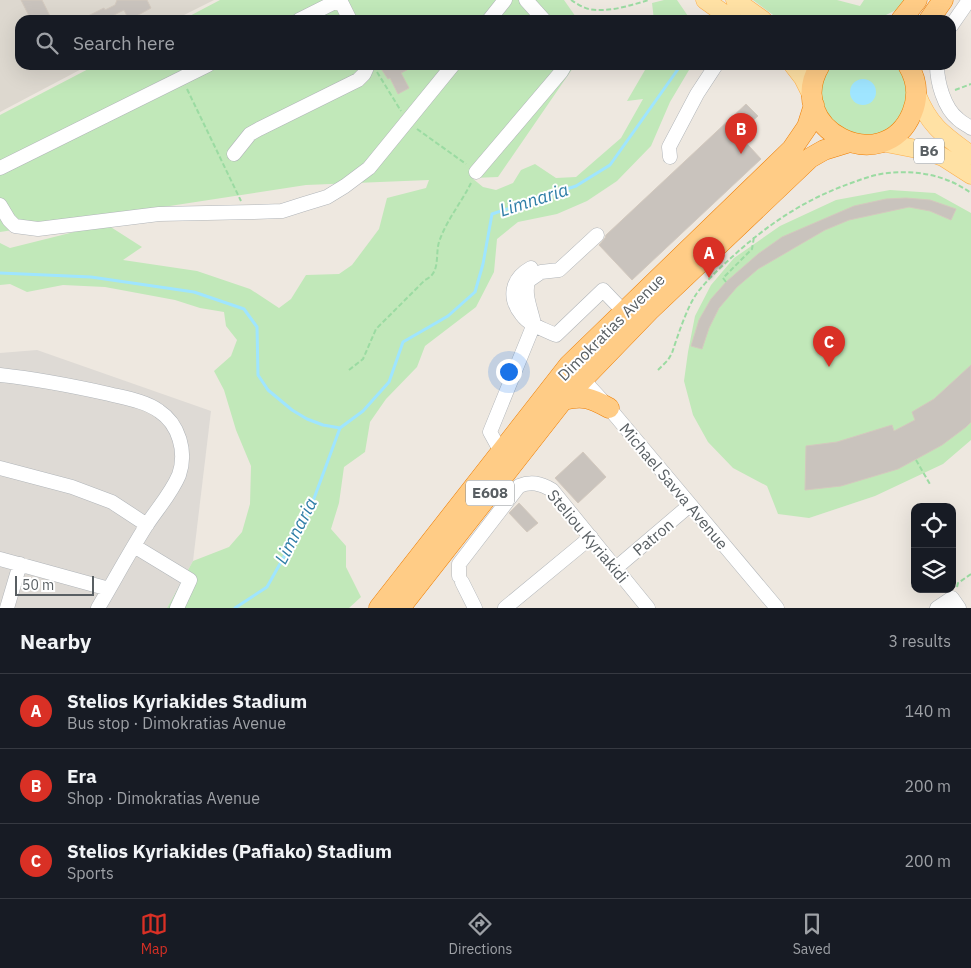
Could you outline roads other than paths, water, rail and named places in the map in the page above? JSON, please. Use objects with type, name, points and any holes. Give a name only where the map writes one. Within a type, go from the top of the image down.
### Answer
[{"type":"highway","points":[[905,15],[917,0]]},
{"type":"highway","points":[[932,15],[943,0]]},
{"type":"highway","name":"E608","points":[[818,70],[813,82],[813,102],[818,117],[836,136],[862,145],[881,142],[895,135],[906,124],[914,110],[914,76]]},
{"type":"highway","name":"Dimokratias Avenue","points":[[379,608],[501,452],[576,372],[624,312],[792,149],[807,127],[813,102]]},
{"type":"highway","name":"Dimokratias Avenue","points":[[400,608],[563,400],[576,372],[648,311],[810,158],[824,150],[850,142]]},
{"type":"highway","points":[[563,400],[584,397],[609,408]]},
{"type":"main road","points":[[706,0],[726,15]]},
{"type":"main road","points":[[736,0],[756,15]]},
{"type":"main road","points":[[797,70],[803,78],[813,102]]},
{"type":"main road","name":"B6","points":[[914,76],[931,122],[939,131],[971,155]]},
{"type":"main road","name":"B6","points":[[881,142],[928,151],[943,157],[971,175]]},
{"type":"street","points":[[309,15],[339,0],[347,15]]},
{"type":"street","points":[[493,15],[505,0]]},
{"type":"street","points":[[526,0],[540,15]]},
{"type":"street","points":[[956,19],[969,0]]},
{"type":"street","points":[[0,168],[198,70]]},
{"type":"street","points":[[234,154],[250,134],[358,80],[366,70]]},
{"type":"street","points":[[0,204],[9,220],[15,226],[38,229],[159,214],[282,211],[327,197],[358,177],[379,157],[449,70]]},
{"type":"street","points":[[476,172],[562,70]]},
{"type":"street","points":[[670,157],[669,147],[697,94],[713,70]]},
{"type":"street","points":[[937,70],[948,107],[956,118],[971,128]]},
{"type":"street","points":[[501,452],[490,432],[534,324],[531,307],[525,292],[528,281],[541,272],[559,270],[597,235]]},
{"type":"street","points":[[558,262],[540,263],[527,270],[515,284],[512,297],[522,316],[556,335],[603,290],[624,312]]},
{"type":"street","name":"Michael Savva Avenue","points":[[576,372],[609,408],[777,608]]},
{"type":"street","points":[[0,375],[69,385],[134,400],[160,411],[174,425],[181,441],[182,457],[179,473],[173,487],[147,524],[98,608]]},
{"type":"street","points":[[0,468],[72,487],[112,502],[147,524]]},
{"type":"street","name":"Steliou Kyriakidi","points":[[475,608],[460,574],[519,486],[527,482],[536,483],[552,490],[616,568],[643,606]]},
{"type":"street","name":"Patron","points":[[616,568],[690,505]]},
{"type":"street","points":[[505,608],[591,537]]},
{"type":"street","points":[[134,546],[190,580],[177,608]]},
{"type":"street","points":[[0,559],[109,589]]},
{"type":"street","points":[[7,608],[20,564]]},
{"type":"street","points":[[937,608],[956,603]]},
{"type":"water","points":[[863,79],[872,83],[876,92],[872,101],[863,105],[854,101],[850,92],[854,83]]},
{"type":"waterway","name":"Limnaria","points":[[235,608],[267,587],[309,512],[340,428],[363,411],[389,382],[403,342],[448,316],[475,292],[483,264],[492,214],[576,186],[610,165],[677,70]]},
{"type":"waterway","points":[[0,273],[91,277],[194,292],[244,309],[257,327],[258,375],[268,390],[292,410],[307,419],[323,425],[340,428]]},
{"type":"place","name":"Era","points":[[741,154]]},
{"type":"place","name":"Stelios Kyriakides Stadium","points":[[709,278]]},
{"type":"place","name":"Stelios Kyriakides (Pafiako) Stadium","points":[[829,367]]}]
